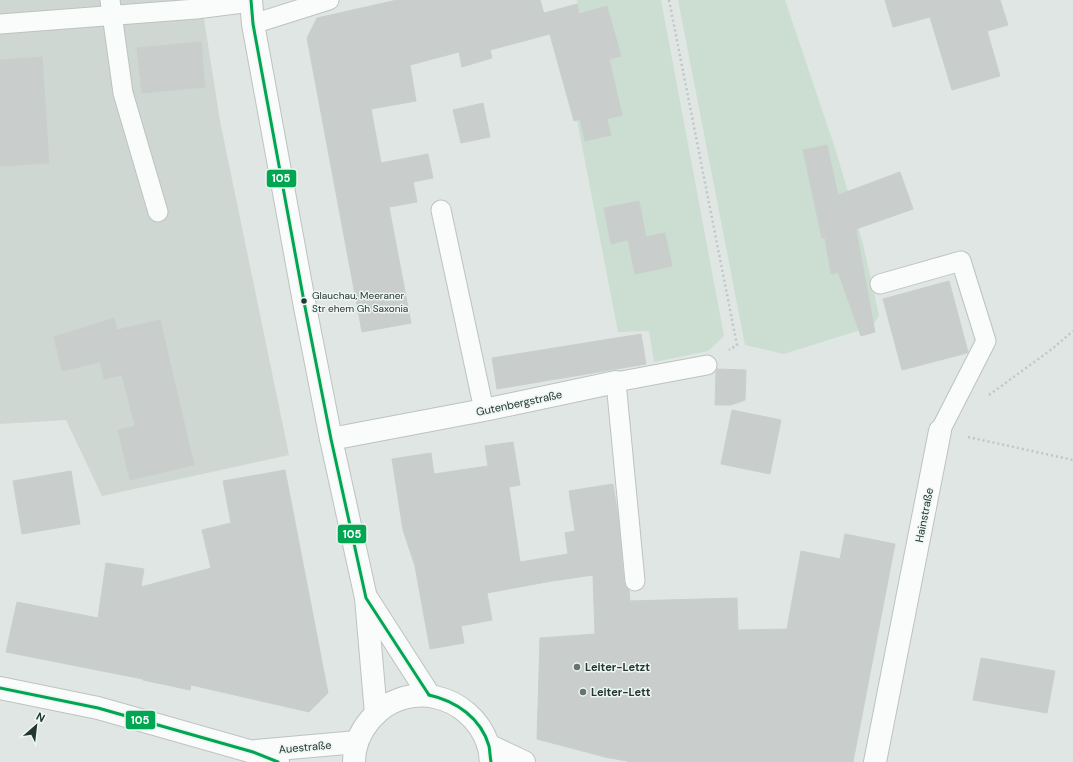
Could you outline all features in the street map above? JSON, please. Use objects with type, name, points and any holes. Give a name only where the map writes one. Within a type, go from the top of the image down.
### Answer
[{"type":"street","points":[[251,1],[253,24],[305,307],[331,439],[366,598],[376,714]]},
{"type":"street","name":"Gutenbergstraße","points":[[331,439],[484,410],[616,382]]},
{"type":"street","name":"Hainstraße","points":[[875,762],[940,431]]},
{"type":"street","points":[[366,598],[429,695]]},
{"type":"street","name":"Auestraße","points":[[0,688],[98,708],[253,752],[278,762]]},
{"type":"street","points":[[356,752],[364,728],[376,714],[392,702],[409,697],[429,695],[444,698],[469,714],[478,724],[490,753],[524,762]]},
{"type":"street","name":"Auestraße","points":[[253,752],[356,752]]},
{"type":"lane","points":[[253,24],[329,0]]},
{"type":"lane","points":[[0,24],[111,8],[196,9],[251,1]]},
{"type":"lane","points":[[111,8],[123,93],[158,212]]},
{"type":"lane","points":[[441,210],[484,410]]},
{"type":"lane","points":[[880,284],[961,261],[986,341],[940,431]]},
{"type":"lane","name":"Gutenbergstraße","points":[[616,382],[707,365]]},
{"type":"lane","points":[[616,382],[635,581]]},
{"type":"path","points":[[669,0],[737,345],[707,365]]},
{"type":"path","points":[[984,399],[1052,349],[1073,331]]},
{"type":"path","points":[[940,431],[1073,460]]},
{"type":"shaded area","points":[[0,0],[201,0],[220,121],[289,455],[102,496],[66,420],[0,424]]},
{"type":"green space","points":[[577,0],[661,0],[724,336],[708,351],[654,362],[649,331],[618,332],[567,68],[579,14]]},
{"type":"green space","points":[[678,0],[785,0],[836,151],[863,244],[879,315],[873,326],[784,354],[745,345]]},
{"type":"building","points":[[397,0],[540,0],[550,34],[490,50],[492,58],[462,67],[459,52],[410,65],[416,101],[371,109],[381,163],[428,154],[433,178],[413,182],[417,202],[389,207],[411,323],[362,332],[307,38],[317,18]]},
{"type":"building","points":[[885,0],[1000,0],[1008,25],[987,31],[1000,76],[952,90],[930,17],[893,27]]},
{"type":"building","points":[[577,4],[579,14],[607,6],[621,56],[609,59],[622,115],[607,119],[611,135],[585,141],[580,119],[574,121],[544,13]]},
{"type":"building","points":[[201,42],[205,87],[142,93],[137,48]]},
{"type":"building","points":[[42,57],[49,163],[0,166],[0,60]]},
{"type":"building","points":[[483,103],[490,137],[461,143],[453,110]]},
{"type":"building","points":[[827,145],[838,195],[900,172],[913,209],[856,229],[875,332],[861,336],[838,272],[831,274],[825,238],[822,238],[803,150]]},
{"type":"building","points":[[639,201],[646,237],[665,233],[672,266],[635,274],[628,240],[611,244],[604,208]]},
{"type":"building","points":[[949,281],[968,352],[902,370],[883,299]]},
{"type":"building","points":[[114,318],[117,330],[160,320],[194,465],[130,480],[118,430],[135,426],[122,375],[104,379],[100,362],[62,371],[54,337]]},
{"type":"building","points":[[641,334],[646,364],[497,389],[492,358]]},
{"type":"building","points":[[717,369],[746,370],[745,400],[731,405],[715,405]]},
{"type":"building","points":[[732,410],[781,420],[770,474],[721,464]]},
{"type":"building","points":[[513,442],[520,485],[509,487],[520,562],[568,554],[565,533],[575,531],[569,491],[613,484],[618,516],[624,582],[629,590],[630,601],[737,598],[738,630],[787,629],[801,551],[840,559],[845,534],[895,544],[853,762],[632,762],[605,757],[537,739],[540,638],[595,634],[593,575],[487,593],[492,620],[461,626],[464,643],[430,649],[415,566],[403,530],[392,459],[431,453],[434,474],[488,466],[485,446]]},
{"type":"building","points":[[285,470],[328,693],[309,712],[191,685],[190,690],[143,679],[6,652],[17,602],[98,618],[106,563],[144,569],[141,587],[211,568],[202,530],[231,523],[223,481]]},
{"type":"building","points":[[71,471],[80,524],[22,534],[13,481]]},
{"type":"building","points":[[981,658],[1055,671],[1047,713],[973,700]]},
{"type":"transit line","name":"105","points":[[251,0],[253,24],[305,307],[331,439],[366,598],[429,695]]},
{"type":"transit line","name":"105","points":[[0,688],[98,708],[253,752],[278,762]]},
{"type":"transit line","name":"105","points":[[429,695],[458,706],[474,719],[480,727],[489,746],[491,762]]},
{"type":"place","name":"Glauchau, Meeraner Str ehem Gh Saxonia","points":[[304,301]]},
{"type":"place","name":"Leiter-Letzt","points":[[577,667]]},
{"type":"place","name":"Leiter-Lett","points":[[583,692]]}]
